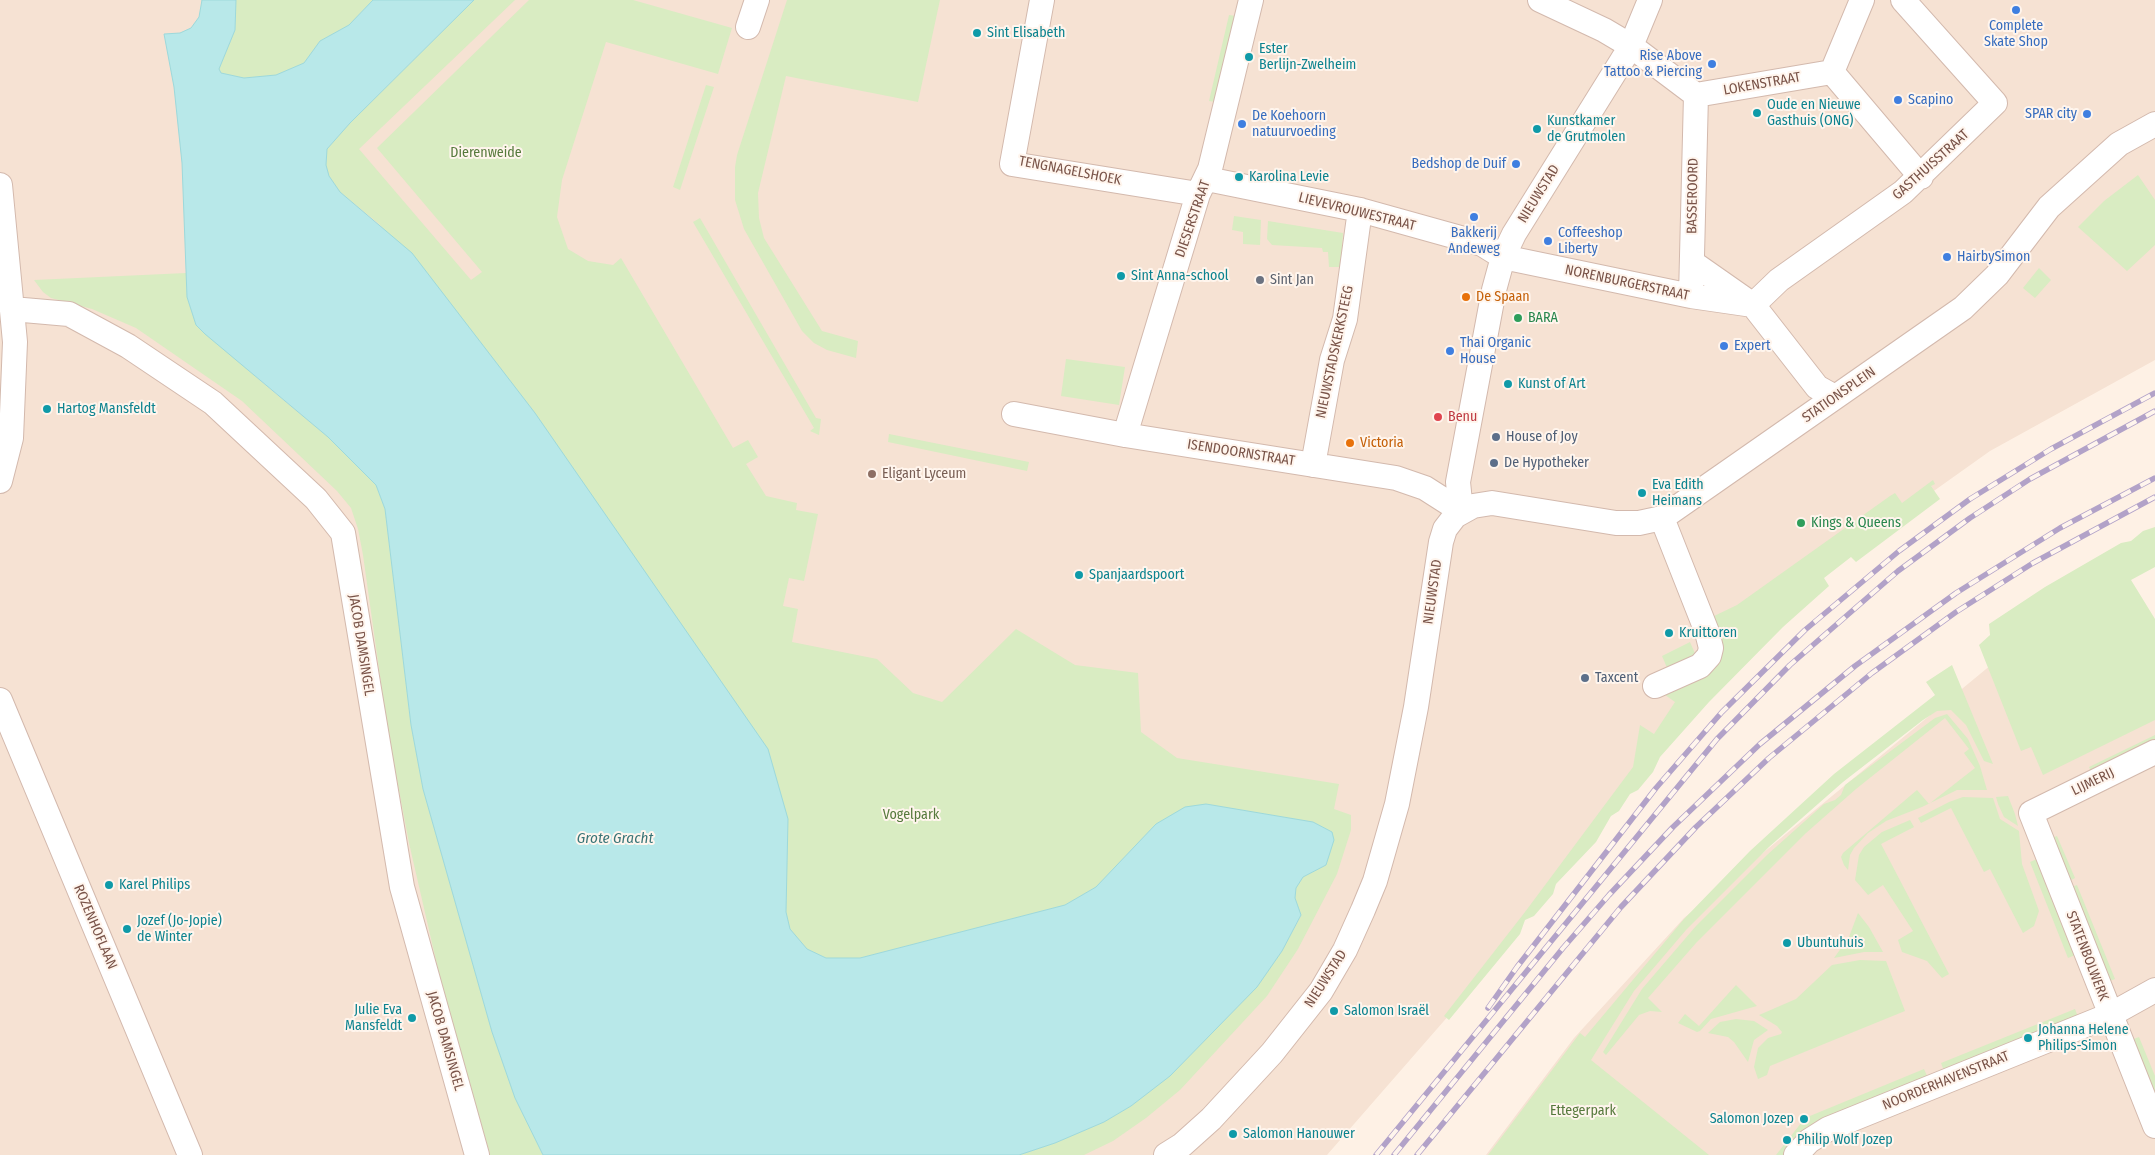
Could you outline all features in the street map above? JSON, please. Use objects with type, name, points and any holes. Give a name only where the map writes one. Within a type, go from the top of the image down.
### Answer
[{"type":"street","points":[[748,27],[757,0]]},
{"type":"street","name":"TENGNAGELSHOEK","points":[[1042,0],[1012,164],[1202,187]]},
{"type":"street","name":"DIESERSTRAAT","points":[[1125,435],[1202,187],[1251,0]]},
{"type":"street","points":[[1540,0],[1604,30],[1631,46],[1696,95]]},
{"type":"street","name":"NIEUWSTAD","points":[[1166,1155],[1182,1145],[1212,1119],[1272,1053],[1320,991],[1352,934],[1375,881],[1397,804],[1416,707],[1441,540],[1449,522],[1461,510],[1458,482],[1494,290],[1503,257],[1514,234],[1631,46],[1650,0]]},
{"type":"street","points":[[1862,0],[1832,72],[1921,177]]},
{"type":"street","name":"GASTHUISSTRAAT","points":[[1753,305],[1779,280],[1903,192],[1921,177],[1995,103],[1904,0]]},
{"type":"street","name":"LOKENSTRAAT","points":[[1696,95],[1832,72]]},
{"type":"street","name":"BASSEROORD","points":[[1691,296],[1696,95]]},
{"type":"street","name":"STATIONSPLEIN","points":[[1461,510],[1492,503],[1616,523],[1639,523],[1665,527],[1835,397],[1963,308],[1997,275],[2049,207],[2119,144],[2155,124]]},
{"type":"street","points":[[0,185],[15,342],[11,438],[0,481]]},
{"type":"street","name":"LIEVEVROUWESTRAAT","points":[[1202,187],[1360,210],[1482,244],[1503,257]]},
{"type":"street","name":"NIEUWSTADSKERKSTEEG","points":[[1313,465],[1332,360],[1345,319],[1360,210]]},
{"type":"street","name":"NORENBURGERSTRAAT","points":[[1503,257],[1691,296],[1753,305]]},
{"type":"street","points":[[1693,263],[1753,305],[1817,387],[1835,397]]},
{"type":"street","name":"JACOB DAMSINGEL","points":[[12,309],[69,314],[128,346],[213,403],[316,499],[343,533],[402,887],[477,1155]]},
{"type":"street","name":"ISENDOORNSTRAAT","points":[[1014,414],[1125,435],[1409,481],[1438,495],[1461,510]]},
{"type":"street","points":[[1655,686],[1700,666],[1709,656],[1711,648],[1707,632],[1665,527]]},
{"type":"street","name":"ROZENHOFLAAN","points":[[0,700],[190,1155]]},
{"type":"street","name":"LIJMERIJ","points":[[2031,813],[2155,752]]},
{"type":"street","name":"STATENBOLWERK","points":[[2031,813],[2155,1126]]},
{"type":"street","name":"NOORDERHAVENSTRAAT","points":[[1796,1155],[1809,1141],[1828,1129],[2110,1015],[2155,990]]},
{"type":"shaded area","points":[[0,0],[2155,0],[2155,360],[1990,451],[1810,579],[1532,907],[1450,1014],[1327,1155],[0,1155]]},
{"type":"shaded area","points":[[1997,660],[2155,716],[2155,1155],[1486,1155],[1574,1038],[1684,918]]},
{"type":"green space","points":[[236,0],[373,0],[349,25],[320,41],[304,63],[276,75],[244,78],[221,73],[219,69],[235,30]]},
{"type":"green space","name":"Vogelpark","points":[[474,0],[515,0],[359,149],[471,280],[482,272],[377,148],[529,0],[633,0],[732,28],[718,74],[606,42],[562,180],[557,217],[568,249],[588,261],[613,265],[621,258],[733,448],[748,440],[758,457],[746,464],[766,496],[797,503],[796,510],[818,514],[804,581],[789,578],[783,606],[798,609],[792,642],[877,659],[913,693],[942,702],[1016,629],[1075,665],[1138,673],[1141,732],[1177,758],[1339,784],[1334,809],[1351,815],[1351,830],[1337,874],[1298,949],[1267,996],[1180,1090],[1146,1118],[1113,1141],[1084,1155],[1019,1155],[1055,1143],[1104,1122],[1131,1106],[1170,1076],[1257,987],[1282,951],[1301,916],[1295,898],[1296,888],[1303,877],[1326,865],[1332,832],[1313,822],[1206,804],[1156,824],[1096,887],[1065,905],[860,958],[826,958],[807,949],[790,929],[786,912],[788,819],[535,413],[446,299],[379,224],[340,192],[329,176],[326,165],[327,149],[350,123]]},
{"type":"green space","points":[[787,0],[940,0],[918,102],[786,76],[758,193],[759,218],[764,238],[822,331],[858,341],[856,358],[827,350],[814,343],[802,331],[744,229],[735,200],[737,155]]},
{"type":"green space","points":[[1229,15],[1236,16],[1215,102],[1209,101]]},
{"type":"green space","points":[[706,85],[714,87],[680,190],[673,187]]},
{"type":"green space","points":[[2138,175],[2155,200],[2155,245],[2127,271],[2078,227],[2104,201]]},
{"type":"green space","points":[[1234,216],[1261,220],[1260,245],[1243,244],[1243,232],[1232,230]]},
{"type":"green space","points":[[700,218],[816,418],[821,419],[819,435],[810,431],[814,428],[693,222]]},
{"type":"green space","points":[[1268,221],[1343,233],[1341,267],[1329,267],[1328,252],[1323,252],[1322,248],[1272,245],[1267,239]]},
{"type":"green space","points":[[2039,268],[2051,280],[2035,298],[2023,288]]},
{"type":"green space","points":[[186,273],[187,297],[196,325],[328,437],[376,485],[385,509],[411,725],[423,789],[492,1032],[515,1098],[543,1155],[490,1155],[446,1004],[409,843],[388,733],[363,555],[358,529],[351,508],[337,491],[242,401],[136,328],[92,309],[51,298],[43,292],[34,280]]},
{"type":"green space","points":[[1066,359],[1125,367],[1119,405],[1061,396]]},
{"type":"green space","points":[[889,434],[1029,462],[1027,471],[888,442]]},
{"type":"green space","points":[[1933,480],[1935,484],[1931,486],[1940,499],[1856,562],[1851,557],[1824,578],[1829,586],[1783,627],[1709,702],[1660,757],[1653,772],[1638,790],[1630,794],[1619,811],[1611,816],[1596,842],[1556,884],[1553,894],[1534,916],[1525,920],[1520,934],[1449,1020],[1444,1016],[1525,912],[1633,767],[1640,725],[1654,734],[1675,702],[1661,692],[1691,681],[1712,617],[1737,605],[1890,496],[1895,493],[1902,503]]},
{"type":"green space","points":[[2155,527],[2155,567],[2131,580],[2155,619],[2155,720],[2043,775],[2031,747],[2021,751],[1979,645],[1990,635],[1989,624],[2045,587],[2121,543],[2131,541],[2143,531]]},
{"type":"green space","points":[[1690,642],[1697,658],[1668,670],[1662,656]]},
{"type":"green space","name":"Ettegerpark","points":[[1952,665],[1993,764],[1984,761],[1966,725],[1951,710],[1937,711],[1923,720],[1843,782],[1769,847],[1686,930],[1634,991],[1591,1060],[1709,1155],[1488,1155],[1580,1033],[1585,1037],[1684,919],[1750,851],[1834,774],[1935,695],[1926,682]]},
{"type":"green space","points":[[1947,714],[1968,739],[1980,766],[1987,790],[1957,790],[1930,803],[1975,768],[1964,753],[1969,749],[1945,718],[1856,789],[1806,833],[1696,943],[1648,998],[1662,1012],[1650,1011],[1639,1015],[1606,1055],[1603,1052],[1642,989],[1696,926],[1767,855],[1824,804],[1835,800],[1841,795],[1845,785],[1935,718]]},
{"type":"green space","points":[[2155,735],[2155,745],[2093,775],[2089,767]]},
{"type":"green space","points":[[1917,790],[1929,804],[1886,821],[1868,833],[1850,855],[1848,870],[1844,865],[1841,857],[1843,853]]},
{"type":"green space","points":[[2008,796],[2018,826],[2004,817],[1996,797]]},
{"type":"green space","points":[[1963,797],[1993,798],[2000,819],[2019,831],[2022,864],[2039,911],[2034,926],[2023,933],[1990,869],[1984,872],[1951,808],[1921,823],[1918,818]]},
{"type":"green space","points":[[1910,820],[1914,827],[1881,844],[1949,974],[1942,978],[1927,961],[1902,952],[1898,940],[1913,931],[1883,885],[1868,895],[1855,880],[1859,855],[1864,847],[1882,832]]},
{"type":"green space","points":[[2057,836],[2075,878],[2067,882],[2049,839]]},
{"type":"green space","points":[[2037,859],[2075,955],[2068,958],[2030,862]]},
{"type":"green space","points":[[2077,885],[2115,979],[2107,982],[2069,888]]},
{"type":"green space","points":[[1858,913],[1869,927],[1883,952],[1864,952],[1834,958],[1849,937]]},
{"type":"green space","points":[[1860,960],[1886,961],[1905,1011],[1770,1066],[1767,1075],[1758,1079],[1754,1067],[1758,1048],[1768,1038],[1782,1032],[1777,1026],[1759,1015],[1796,999],[1832,965]]},
{"type":"green space","points":[[1736,985],[1757,1006],[1711,1019],[1697,1032],[1678,1023],[1685,1014],[1699,1026]]},
{"type":"green space","points":[[2075,1009],[2078,1017],[1944,1071],[1941,1063]]},
{"type":"green space","points":[[1736,1019],[1754,1021],[1768,1030],[1754,1040],[1748,1062],[1734,1042],[1728,1037],[1708,1033],[1720,1022]]},
{"type":"green space","points":[[2139,1037],[2155,1076],[2155,1099],[2131,1040]]},
{"type":"green space","points":[[1924,1069],[1928,1078],[1787,1155],[1776,1155],[1805,1118]]},
{"type":"water","name":"Grote Gracht","points":[[202,0],[236,0],[235,30],[219,69],[221,73],[244,78],[276,75],[304,63],[320,41],[349,25],[373,0],[474,0],[350,123],[327,149],[326,165],[329,176],[340,192],[412,253],[535,413],[768,749],[788,819],[786,912],[790,929],[807,949],[826,958],[860,958],[1065,905],[1096,887],[1156,824],[1185,807],[1206,804],[1313,822],[1332,832],[1334,840],[1326,865],[1303,877],[1296,888],[1295,898],[1301,915],[1282,951],[1257,987],[1170,1076],[1131,1106],[1104,1122],[1055,1143],[1019,1155],[543,1155],[515,1098],[492,1032],[423,789],[411,725],[385,509],[376,485],[328,437],[205,334],[196,325],[187,297],[182,163],[174,87],[164,34],[180,33],[191,28],[199,17]]},
{"type":"railway","points":[[1488,1008],[1517,967],[1656,788],[1722,712],[1805,630],[1899,551],[1970,499],[2051,449],[2155,393]]},
{"type":"railway","points":[[1376,1155],[1717,739],[1790,665],[1898,571],[1970,518],[2030,479],[2155,411]]},
{"type":"railway","points":[[1394,1155],[1563,948],[1609,895],[1673,827],[1760,744],[1855,666],[1956,593],[2060,528],[2155,478]]},
{"type":"railway","points":[[1417,1155],[1621,907],[1696,827],[1769,758],[1872,673],[1956,612],[2033,563],[2155,497]]},
{"type":"place","name":"Complete Skate Shop","points":[[2016,10]]},
{"type":"place","name":"Sint Elisabeth","points":[[977,33]]},
{"type":"place","name":"Ester Berlijn-Zwelheim","points":[[1249,57]]},
{"type":"place","name":"Rise Above Tattoo & Piercing","points":[[1712,64]]},
{"type":"place","name":"Scapino","points":[[1898,100]]},
{"type":"place","name":"Oude en Nieuwe Gasthuis (ONG)","points":[[1757,113]]},
{"type":"place","name":"SPAR city","points":[[2087,114]]},
{"type":"place","name":"De Koehoorn natuurvoeding","points":[[1242,124]]},
{"type":"place","name":"Kunstkamer de Grutmolen","points":[[1537,129]]},
{"type":"place","name":"Bedshop de Duif","points":[[1516,164]]},
{"type":"place","name":"Karolina Levie","points":[[1239,177]]},
{"type":"place","name":"Bakkerij Andeweg","points":[[1474,217]]},
{"type":"place","name":"Coffeeshop Liberty","points":[[1548,241]]},
{"type":"place","name":"HairbySimon","points":[[1947,257]]},
{"type":"place","name":"Sint Anna-school","points":[[1121,276]]},
{"type":"place","name":"Sint Jan","points":[[1260,280]]},
{"type":"place","name":"De Spaan","points":[[1466,297]]},
{"type":"place","name":"BARA","points":[[1518,318]]},
{"type":"place","name":"Expert","points":[[1724,346]]},
{"type":"place","name":"Thai Organic House","points":[[1450,351]]},
{"type":"place","name":"Kunst of Art","points":[[1508,384]]},
{"type":"place","name":"Hartog Mansfeldt","points":[[47,409]]},
{"type":"place","name":"Benu","points":[[1438,417]]},
{"type":"place","name":"House of Joy","points":[[1496,437]]},
{"type":"place","name":"Victoria","points":[[1350,443]]},
{"type":"place","name":"De Hypotheker","points":[[1494,463]]},
{"type":"place","name":"Eligant Lyceum","points":[[872,474]]},
{"type":"place","name":"Eva Edith Heimans","points":[[1642,493]]},
{"type":"place","name":"Kings & Queens","points":[[1801,523]]},
{"type":"place","name":"Spanjaardspoort","points":[[1079,575]]},
{"type":"place","name":"Kruittoren","points":[[1669,633]]},
{"type":"place","name":"Taxcent","points":[[1585,678]]},
{"type":"place","name":"Karel Philips","points":[[109,885]]},
{"type":"place","name":"Jozef (Jo-Jopie) de Winter","points":[[127,929]]},
{"type":"place","name":"Ubuntuhuis","points":[[1787,943]]},
{"type":"place","name":"Salomon Israël","points":[[1334,1011]]},
{"type":"place","name":"Julie Eva Mansfeldt","points":[[412,1018]]},
{"type":"place","name":"Johanna Helene Philips-Simon","points":[[2028,1038]]},
{"type":"place","name":"Salomon Jozep","points":[[1804,1119]]},
{"type":"place","name":"Salomon Hanouwer","points":[[1233,1134]]},
{"type":"place","name":"Philip Wolf Jozep","points":[[1787,1140]]},
{"type":"park label","name":"Dierenweide","points":[[486,153]]}]
